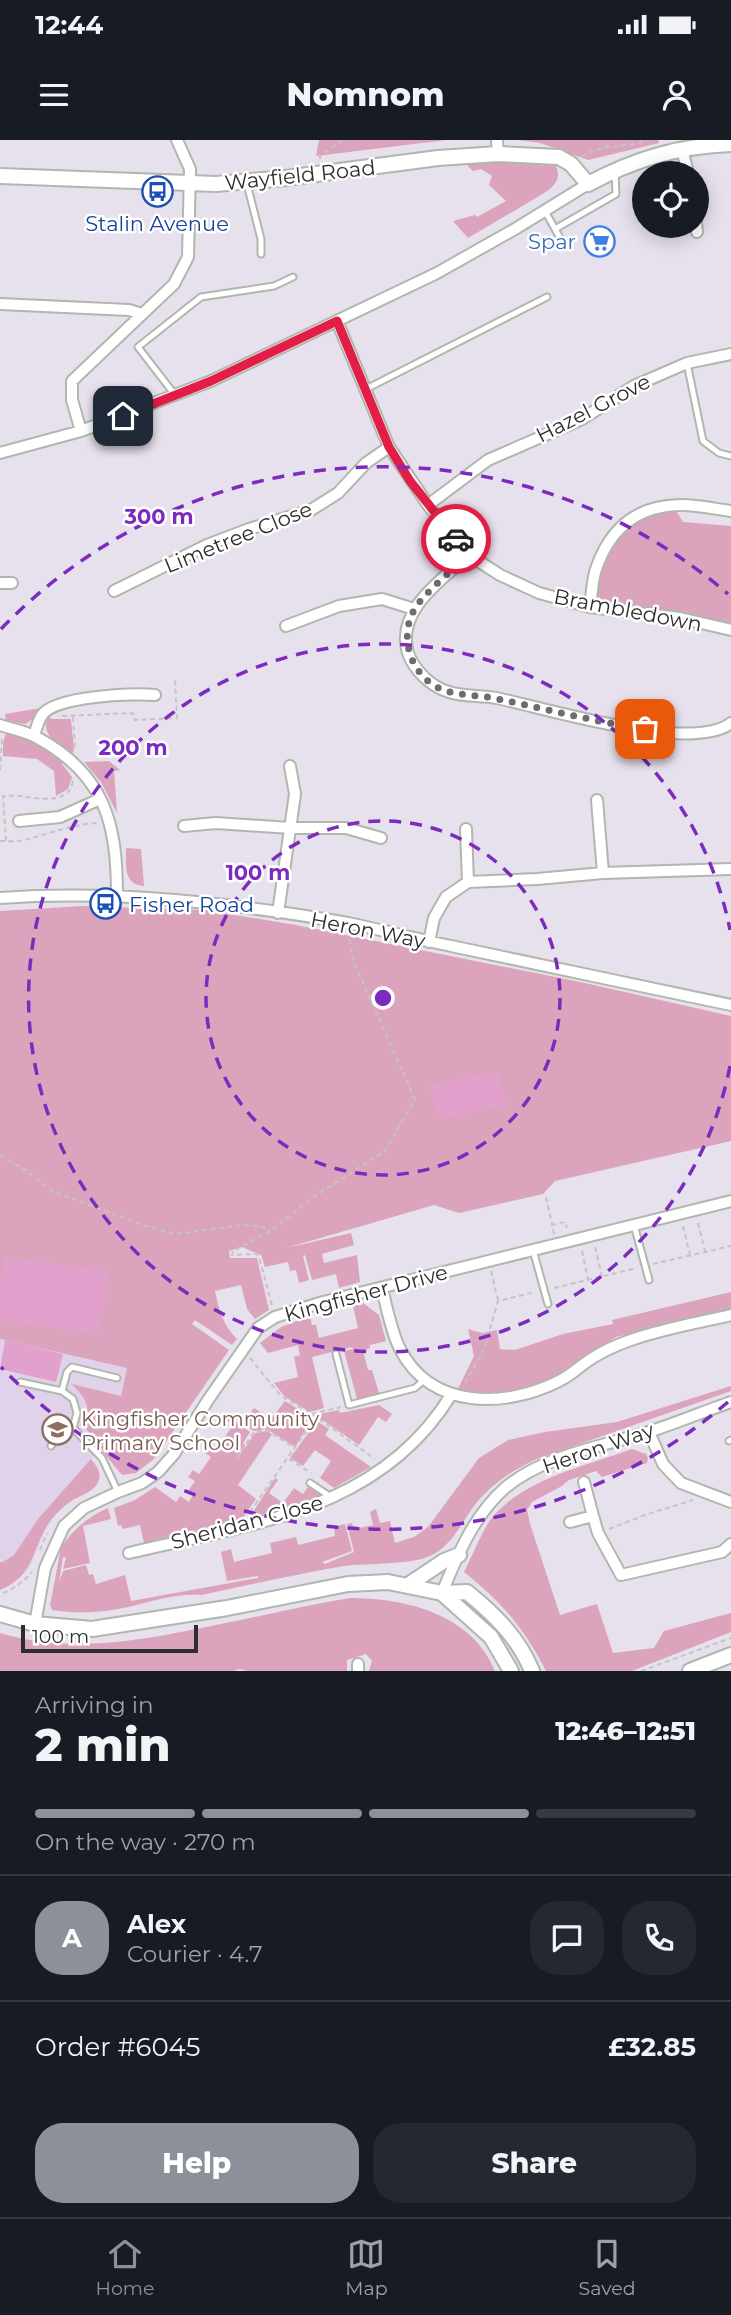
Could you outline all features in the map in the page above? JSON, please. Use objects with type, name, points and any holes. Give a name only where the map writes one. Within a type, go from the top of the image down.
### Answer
[{"type":"street","points":[[81,431],[72,400],[72,381],[174,284],[188,257],[190,169],[177,140]]},
{"type":"street","points":[[0,453],[81,431],[175,396],[436,273],[615,170],[655,155],[731,144]]},
{"type":"street","name":"Wayfield Road","points":[[0,176],[188,184],[246,181],[438,158],[497,147],[550,155],[571,164]]},
{"type":"street","points":[[682,149],[685,161]]},
{"type":"street","points":[[571,164],[588,184]]},
{"type":"street","points":[[0,304],[129,310],[142,314]]},
{"type":"street","name":"Brambledown","points":[[337,321],[389,447],[428,505],[469,555],[499,575],[539,593],[590,607],[680,618],[731,630]]},
{"type":"street","name":"Hazel Grove","points":[[428,505],[488,460],[582,419],[634,386],[687,363],[731,354]]},
{"type":"street","name":"Limetree Close","points":[[114,591],[206,545],[311,510],[338,493],[366,463],[389,447]]},
{"type":"street","points":[[590,607],[595,571],[608,541],[623,525],[639,514],[656,507],[683,505],[731,511]]},
{"type":"street","points":[[469,555],[414,609],[406,629],[409,654],[424,678],[450,693],[493,698],[580,719],[667,732],[713,732],[731,723]]},
{"type":"street","points":[[286,626],[339,606],[382,599],[414,609]]},
{"type":"street","points":[[34,736],[41,716],[54,706],[128,693],[155,695]]},
{"type":"street","points":[[3,726],[34,736],[70,760],[100,799],[111,822],[115,840],[117,896]]},
{"type":"street","points":[[278,912],[295,794],[290,766]]},
{"type":"street","points":[[19,821],[60,817],[100,799]]},
{"type":"street","points":[[597,800],[603,873]]},
{"type":"street","points":[[184,826],[216,822],[291,828],[346,828],[381,838]]},
{"type":"street","points":[[466,830],[468,883]]},
{"type":"street","points":[[429,942],[434,918],[446,897],[468,883],[603,873],[731,869]]},
{"type":"street","name":"Heron Way","points":[[0,898],[49,895],[117,896],[278,912],[350,924],[731,1005]]},
{"type":"street","name":"Kingfisher Drive","points":[[34,1625],[45,1568],[64,1526],[84,1508],[142,1483],[158,1472],[174,1454],[258,1328],[275,1317],[323,1302],[731,1202]]},
{"type":"street","points":[[382,1288],[395,1337],[408,1363],[424,1380],[454,1396],[484,1399],[537,1391],[562,1380],[595,1356],[627,1341],[731,1315]]},
{"type":"street","name":"Sheridan Close","points":[[129,1553],[281,1517],[332,1499],[386,1467],[427,1429],[454,1396]]},
{"type":"street","name":"Heron Way","points":[[442,1593],[484,1510],[506,1488],[533,1470],[561,1458],[649,1432],[731,1402]]},
{"type":"street","points":[[649,1432],[663,1465],[681,1483],[731,1503]]},
{"type":"street","points":[[584,1482],[598,1533],[621,1574],[722,1552],[731,1544]]},
{"type":"street","points":[[570,1522],[593,1516]]},
{"type":"street","points":[[408,1585],[459,1555]]},
{"type":"street","points":[[0,1614],[34,1625],[80,1629],[117,1626],[348,1584],[388,1582],[442,1593],[467,1592],[494,1614],[519,1645],[532,1671]]},
{"type":"street","points":[[442,1593],[491,1637],[511,1671]]},
{"type":"street","points":[[690,1671],[731,1655]]},
{"type":"lane","points":[[555,229],[617,194],[615,170]]},
{"type":"lane","points":[[246,181],[258,227],[261,254]]},
{"type":"lane","points":[[545,211],[565,247]]},
{"type":"lane","points":[[175,396],[138,347],[201,297],[274,286],[293,277]]},
{"type":"lane","points":[[364,390],[547,297]]},
{"type":"lane","points":[[687,363],[703,440],[719,453],[731,456]]},
{"type":"lane","points":[[634,1225],[649,1280]]},
{"type":"lane","points":[[533,1250],[548,1304]]},
{"type":"lane","points":[[336,1354],[349,1405],[415,1388],[424,1380]]},
{"type":"lane","points":[[62,1391],[67,1372],[72,1367],[117,1378]]},
{"type":"lane","points":[[20,1382],[62,1391],[73,1399],[77,1413],[73,1428]]},
{"type":"lane","points":[[73,1428],[102,1458],[118,1492]]},
{"type":"lane","points":[[51,1446],[60,1432],[73,1428]]},
{"type":"lane","points":[[310,1483],[332,1499]]},
{"type":"path","points":[[322,173],[320,156],[342,140]]},
{"type":"path","points":[[606,148],[610,140]]},
{"type":"path","points":[[571,164],[593,149],[632,146],[648,140]]},
{"type":"path","points":[[45,712],[52,717],[133,713],[135,720],[177,718],[175,679]]},
{"type":"path","points":[[70,760],[75,751],[73,716]]},
{"type":"path","points":[[0,771],[3,726]]},
{"type":"path","points":[[4,796],[24,796],[48,801],[72,787],[74,778],[81,771]]},
{"type":"path","points":[[0,792],[4,796],[5,841]]},
{"type":"path","points":[[0,841],[26,840],[82,824],[111,822]]},
{"type":"path","points":[[275,1317],[259,1257],[256,1254],[232,1255],[233,1251],[272,1230],[312,1198],[385,1151],[415,1099],[355,965],[348,937],[350,924]]},
{"type":"path","points":[[0,1155],[52,1191],[175,1234],[242,1225],[272,1230]]},
{"type":"path","points":[[546,1198],[554,1233],[551,1238]]},
{"type":"path","points":[[695,1210],[705,1252]]},
{"type":"path","points":[[680,1214],[690,1256]]},
{"type":"path","points":[[552,1225],[565,1222],[569,1231]]},
{"type":"path","points":[[592,1235],[602,1277]]},
{"type":"path","points":[[579,1238],[588,1280]]},
{"type":"path","points":[[498,1301],[731,1246]]},
{"type":"path","points":[[454,1396],[484,1349],[498,1301],[489,1261]]},
{"type":"path","points":[[243,1349],[281,1396],[312,1414],[386,1467]]},
{"type":"path","points":[[312,1414],[339,1407]]},
{"type":"path","points":[[258,1500],[316,1417]]},
{"type":"path","points":[[237,1458],[254,1432],[267,1430],[295,1448]]},
{"type":"path","points":[[301,1473],[303,1469]]},
{"type":"path","points":[[275,1476],[279,1479]]},
{"type":"path","points":[[598,1533],[710,1495]]},
{"type":"path","points":[[38,1555],[52,1526]]},
{"type":"path","points":[[3,1593],[31,1575],[35,1564]]},
{"type":"path","points":[[641,1671],[731,1637]]},
{"type":"shaded area","points":[[319,140],[447,140],[316,156]]},
{"type":"shaded area","points":[[519,140],[658,140],[659,143],[588,160],[540,143]]},
{"type":"shaded area","points":[[469,159],[554,163],[558,178],[546,192],[468,238],[453,221],[475,215],[477,217],[506,201],[489,185],[492,176],[481,169],[473,171],[468,166]]},
{"type":"shaded area","points":[[675,509],[683,522],[731,526],[731,623],[604,602],[596,594],[602,561],[614,539],[631,525]]},
{"type":"shaded area","points":[[41,708],[36,717],[25,724],[6,720],[5,714]]},
{"type":"shaded area","points":[[48,716],[52,719],[71,719],[74,750],[72,754],[48,734]]},
{"type":"shaded area","points":[[7,730],[31,739],[64,761],[62,764],[72,777],[68,789],[56,796],[54,771],[37,759],[3,756],[3,742]]},
{"type":"shaded area","points":[[109,761],[120,770],[114,771],[117,813],[101,782],[84,762]]},
{"type":"shaded area","points":[[126,848],[141,849],[144,886],[132,882],[129,878]]},
{"type":"shaded area","points":[[82,906],[205,910],[296,925],[585,983],[731,1016],[731,1141],[555,1181],[543,1194],[459,1213],[434,1205],[286,1248],[351,1233],[354,1245],[322,1254],[324,1263],[357,1255],[360,1282],[339,1288],[336,1274],[312,1280],[305,1255],[303,1256],[309,1280],[299,1283],[296,1270],[290,1271],[288,1262],[265,1267],[261,1255],[242,1247],[229,1251],[230,1258],[257,1258],[269,1310],[255,1319],[247,1309],[241,1285],[215,1291],[222,1317],[237,1339],[232,1345],[195,1320],[192,1324],[229,1350],[154,1459],[136,1473],[123,1475],[86,1428],[86,1403],[72,1384],[121,1396],[127,1368],[0,1339],[0,911]]},
{"type":"shaded area","points":[[498,1072],[505,1105],[439,1118],[431,1085]]},
{"type":"shaded area","name":"Kingfisher Community Primary School","points":[[0,1248],[188,1274],[102,1448],[91,1459],[99,1471],[96,1486],[68,1503],[56,1515],[44,1532],[26,1572],[0,1590]]},
{"type":"shaded area","points":[[5,1257],[108,1272],[99,1334],[0,1320],[0,1290]]},
{"type":"shaded area","points":[[731,1292],[731,1309],[616,1337],[539,1386],[491,1395],[456,1393],[474,1356],[468,1329],[482,1333],[497,1330],[500,1349],[515,1350],[563,1334],[613,1324],[612,1320]]},
{"type":"shaded area","points":[[363,1303],[379,1315],[386,1341],[370,1345],[370,1348],[363,1351],[379,1393],[357,1399],[344,1351],[353,1349],[352,1347],[312,1357],[324,1408],[310,1412],[285,1397],[274,1383],[298,1377],[294,1357],[300,1355],[298,1345],[268,1353],[260,1343],[281,1327],[310,1316],[312,1325],[316,1325],[319,1338],[358,1328],[353,1306]]},
{"type":"shaded area","points":[[5,1340],[63,1354],[56,1382],[0,1369]]},
{"type":"shaded area","points":[[731,1386],[731,1391],[534,1460],[498,1482],[472,1508],[445,1545],[422,1559],[344,1566],[202,1595],[174,1596],[109,1611],[61,1611],[52,1610],[50,1605],[61,1548],[82,1524],[108,1508],[111,1519],[83,1526],[90,1563],[63,1569],[66,1558],[63,1557],[59,1582],[63,1571],[86,1565],[96,1584],[125,1575],[131,1601],[258,1578],[227,1581],[221,1552],[231,1549],[234,1562],[272,1553],[270,1543],[296,1537],[298,1545],[335,1536],[334,1527],[345,1524],[352,1551],[322,1562],[325,1564],[354,1552],[347,1524],[352,1523],[354,1529],[373,1525],[370,1512],[376,1509],[380,1523],[390,1521],[395,1543],[414,1537],[428,1527],[479,1458],[508,1440],[617,1422]]},
{"type":"shaded area","points":[[285,1401],[313,1418],[295,1447],[267,1429],[254,1431],[243,1423],[254,1408],[271,1419]]},
{"type":"shaded area","points":[[379,1405],[392,1414],[386,1422],[378,1417],[359,1445],[315,1415],[339,1410],[340,1413]]},
{"type":"shaded area","points":[[229,1417],[250,1432],[237,1459],[255,1433],[267,1431],[272,1434],[238,1485],[256,1499],[242,1519],[144,1543],[140,1525],[123,1529],[121,1525],[118,1526],[114,1508],[135,1500],[155,1487],[176,1502],[180,1496],[189,1502],[193,1495],[188,1491],[195,1481],[188,1477],[193,1470],[199,1474],[211,1457],[205,1453],[209,1446],[216,1450],[233,1425],[227,1421]]},
{"type":"shaded area","points":[[317,1421],[329,1429],[325,1435],[371,1467],[334,1488],[320,1478],[331,1461],[315,1450],[303,1466],[290,1458]]},
{"type":"shaded area","points":[[632,1449],[646,1454],[647,1463],[602,1477],[596,1471],[569,1480],[532,1502],[527,1510],[560,1615],[597,1604],[613,1653],[654,1648],[664,1631],[731,1613],[731,1632],[632,1671],[546,1671],[511,1617],[464,1572],[486,1526],[509,1501],[559,1474]]},
{"type":"shaded area","points":[[91,1459],[99,1474],[97,1484],[57,1513],[44,1531],[27,1569],[12,1584],[0,1590],[0,1562],[14,1555],[38,1519]]},
{"type":"shaded area","points":[[275,1478],[278,1480],[269,1493],[283,1503],[294,1488],[303,1494],[308,1487],[321,1495],[249,1518]]},
{"type":"shaded area","points":[[350,1598],[393,1601],[414,1606],[454,1623],[484,1651],[495,1671],[369,1671],[372,1661],[366,1654],[347,1660],[347,1671],[0,1671],[0,1633],[24,1639],[72,1644],[119,1642],[167,1635]]},
{"type":"way so far","points":[[456,539],[469,555],[414,609],[406,629],[409,654],[424,678],[450,693],[493,698],[540,707],[580,719],[645,729]]},
{"type":"place","name":"Stalin Avenue","points":[[157,191]]},
{"type":"place","name":"Spar","points":[[599,241]]},
{"type":"place","name":"Fisher Road","points":[[106,904]]},
{"type":"place","name":"Kingfisher Community Primary School","points":[[58,1430]]},
{"type":"route","points":[[123,416],[211,381],[337,321],[389,447],[410,481],[456,539]]}]
